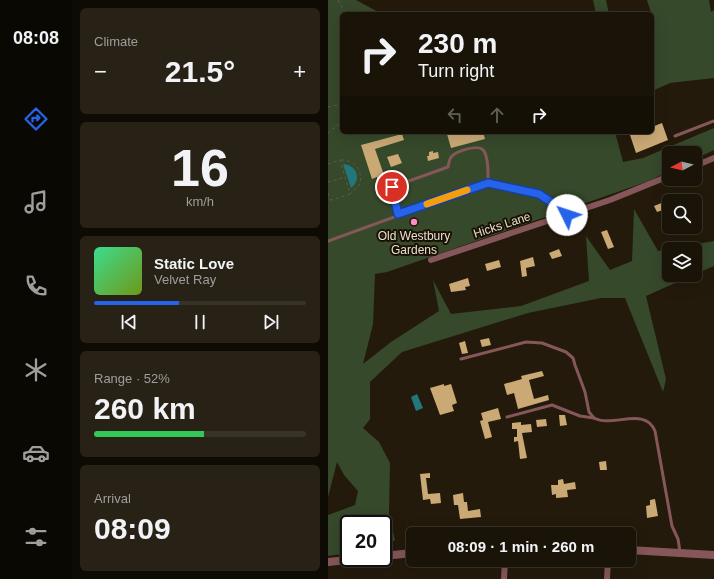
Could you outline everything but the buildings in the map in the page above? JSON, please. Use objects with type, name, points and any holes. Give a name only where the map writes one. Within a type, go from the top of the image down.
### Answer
[{"type":"street","points":[[702,163],[714,158]]},
{"type":"street","name":"Hicks Lane","points":[[431,260],[630,193],[662,179]]},
{"type":"street","points":[[636,550],[714,555]]},
{"type":"street","points":[[392,555],[406,554]]},
{"type":"street","points":[[328,562],[340,561]]},
{"type":"street","points":[[504,579],[505,567]]},
{"type":"street","points":[[607,579],[608,567]]},
{"type":"lane","points":[[674,136],[714,121]]},
{"type":"lane","points":[[398,214],[392,187],[448,167],[451,157],[455,153],[476,148],[482,149],[486,153],[489,171],[488,183]]},
{"type":"lane","points":[[328,241],[398,214],[488,183],[539,194],[567,215]]},
{"type":"lane","points":[[461,359],[526,342],[542,343],[566,352],[573,358],[585,392],[589,412],[594,418]]},
{"type":"lane","points":[[507,417],[552,405],[580,416],[611,421],[640,418],[646,420],[653,426],[672,526],[678,540],[680,552]]},
{"type":"path","points":[[338,0],[345,12]]},
{"type":"path","points":[[328,107],[340,104]]},
{"type":"path","points":[[328,132],[340,123]]},
{"type":"path","points":[[328,164],[340,160],[352,162],[357,166],[360,173],[360,184],[350,194],[329,201],[328,193]]},
{"type":"path","points":[[340,160],[350,194]]},
{"type":"path","points":[[328,182],[345,177]]},
{"type":"green space","name":"Old Westbury Gardens","points":[[328,0],[356,0],[378,12],[340,12],[340,134],[616,134],[623,162],[643,158],[662,150],[662,174],[649,181],[387,272],[375,274],[373,324],[363,364],[391,342],[439,311],[433,280],[451,314],[521,306],[589,281],[586,236],[610,270],[632,261],[634,209],[658,251],[662,250],[662,282],[677,282],[646,296],[666,379],[663,392],[625,298],[601,298],[528,313],[402,352],[370,382],[370,419],[363,428],[379,442],[390,463],[389,515],[340,515],[340,554],[328,556],[328,515],[355,505],[358,491],[344,475],[337,462],[328,497]]},
{"type":"green space","points":[[593,0],[606,0],[609,12],[596,12]]},
{"type":"green space","points":[[647,0],[709,0],[711,12],[714,10],[714,78],[670,83],[654,90],[654,12],[651,12]]},
{"type":"green space","name":"Old Westbury Gardens","points":[[714,128],[714,150],[702,156],[702,146],[671,146]]},
{"type":"green space","points":[[714,241],[714,266],[702,271],[702,243]]},
{"type":"green space","name":"Old Westbury Gardens","points":[[392,528],[395,540],[392,542]]},
{"type":"water","points":[[343,164],[352,167],[356,173],[356,181],[351,188]]},
{"type":"water","points":[[417,394],[423,408],[416,411],[411,397]]},
{"type":"slow traffic","points":[[427,204],[467,190]]},
{"type":"place","name":"Old Westbury Gardens","points":[[414,222]]},
{"type":"route","points":[[392,187],[398,214],[488,183],[522,189],[539,194],[567,215]]}]
